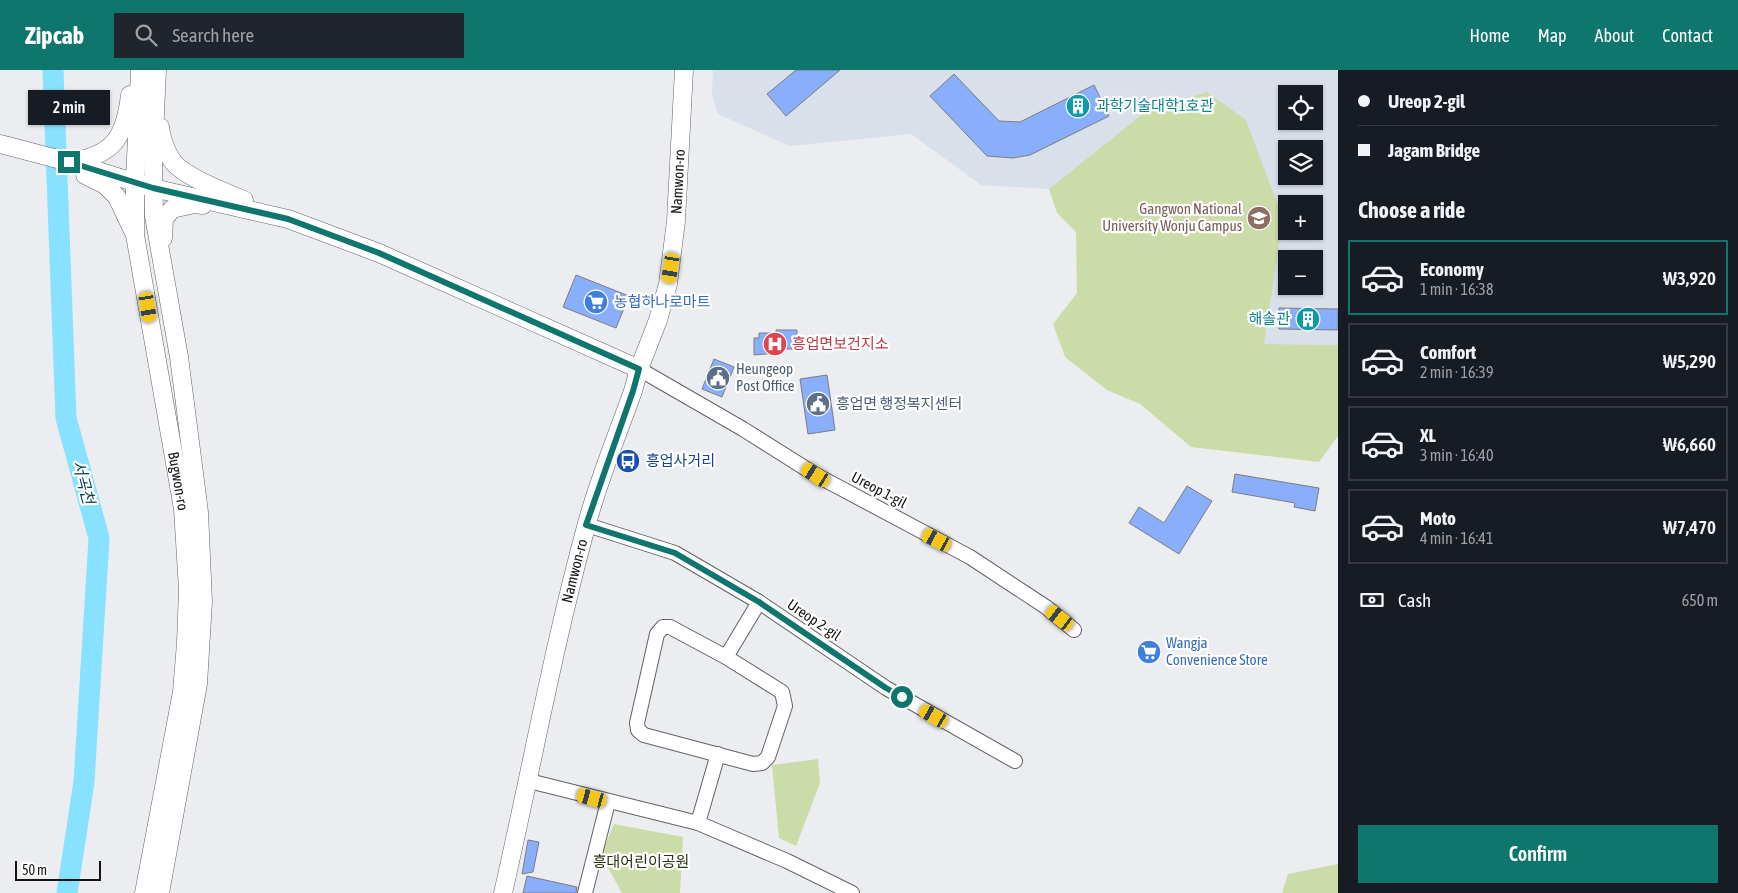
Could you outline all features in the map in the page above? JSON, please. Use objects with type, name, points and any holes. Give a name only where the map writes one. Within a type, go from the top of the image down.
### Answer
[{"type":"street","points":[[69,162],[92,157],[110,146],[122,133],[129,104],[133,70]]},
{"type":"street","name":"Bugwon-ro","points":[[140,70],[135,181],[135,235],[183,509],[188,589],[182,692],[144,893]]},
{"type":"street","points":[[158,70],[160,137],[174,163],[194,178],[288,219],[379,253],[639,369]]},
{"type":"street","name":"Bugwon-ro","points":[[158,70],[153,188],[154,216],[179,357],[199,512],[203,602],[198,684],[160,893]]},
{"type":"street","name":"Namwon-ro","points":[[502,893],[529,781],[560,629],[586,525],[639,369],[658,320],[668,284],[673,253],[684,70]]},
{"type":"street","points":[[2,145],[69,162],[110,183],[135,181],[153,188],[288,219]]},
{"type":"street","points":[[110,183],[135,235]]},
{"type":"street","points":[[168,295],[162,232],[164,219],[172,209],[194,204],[288,219]]},
{"type":"street","name":"Ureop 1-gil","points":[[639,369],[743,429],[816,475],[970,557],[1046,607],[1074,630]]},
{"type":"street","name":"Ureop 2-gil","points":[[586,525],[675,553],[759,602],[886,688],[1015,761]]},
{"type":"street","points":[[726,657],[759,602]]},
{"type":"street","points":[[663,626],[670,627],[726,657],[782,692],[785,706],[768,757],[762,762],[753,764],[644,735],[638,730],[637,724],[657,634],[663,626]]},
{"type":"street","points":[[698,823],[718,754]]},
{"type":"street","points":[[529,781],[698,823],[787,861],[852,893]]},
{"type":"street","points":[[585,893],[608,802]]},
{"type":"shaded area","name":"Gangwon National University Wonju Campus","points":[[713,70],[1338,70],[1338,345],[1264,344],[1049,189],[981,185],[911,134],[790,146],[718,114],[712,95]]},
{"type":"green space","points":[[1207,92],[1246,120],[1278,206],[1278,240],[1280,240],[1264,344],[1338,345],[1338,436],[1319,462],[1191,447],[1140,404],[1107,390],[1065,357],[1053,324],[1077,293],[1076,232],[1057,213],[1049,189],[1145,112]]},
{"type":"green space","points":[[818,759],[820,783],[796,846],[779,838],[772,765]]},
{"type":"green space","name":"흥대어린이공원","points":[[614,824],[683,837],[680,893],[622,893],[601,855]]},
{"type":"green space","points":[[1338,864],[1338,893],[1282,893],[1288,874]]},
{"type":"building","points":[[796,70],[840,70],[786,116],[767,94]]},
{"type":"building","name":"과학기술대학1호관","points":[[954,74],[999,121],[1020,122],[1094,85],[1109,116],[1030,155],[1013,158],[987,156],[930,96]]},
{"type":"building","name":"농협하나로마트","points":[[576,275],[629,296],[616,328],[563,307]]},
{"type":"building","name":"해솔관","points":[[1279,308],[1338,309],[1338,330],[1279,329]]},
{"type":"building","name":"흥업면보건지소","points":[[776,330],[797,330],[797,349],[777,349],[777,353],[754,355],[754,338],[759,338],[759,333],[776,333]]},
{"type":"building","name":"Heungeop Post Office","points":[[714,359],[734,367],[722,397],[702,389]]},
{"type":"building","name":"흥업면 행정복지센터","points":[[827,375],[835,430],[808,434],[800,379]]},
{"type":"building","points":[[1235,474],[1319,488],[1315,511],[1294,507],[1295,503],[1232,492]]},
{"type":"building","points":[[1187,486],[1212,501],[1179,554],[1129,523],[1139,507],[1164,523]]},
{"type":"building","points":[[528,840],[539,842],[533,872],[522,874]]},
{"type":"building","points":[[527,876],[577,887],[576,893],[523,893]]},
{"type":"waterway","name":"서곡천","points":[[53,70],[66,418],[99,538],[84,782],[67,893]]},
{"type":"place","name":"과학기술대학1호관","points":[[1078,106]]},
{"type":"place","name":"Gangwon National University Wonju Campus","points":[[1259,218]]},
{"type":"place","name":"농협하나로마트","points":[[596,302]]},
{"type":"place","name":"해솔관","points":[[1308,319]]},
{"type":"place","name":"흥업면보건지소","points":[[775,344]]},
{"type":"place","name":"Heungeop Post Office","points":[[718,378]]},
{"type":"place","name":"흥업면 행정복지센터","points":[[818,404]]},
{"type":"place","name":"흥업사거리","points":[[628,461]]},
{"type":"place","name":"Wangja Convenience Store","points":[[1149,652]]},
{"type":"route","points":[[69,162],[153,188],[288,219],[379,253],[639,369],[586,525],[675,553],[759,602],[902,697]]}]
